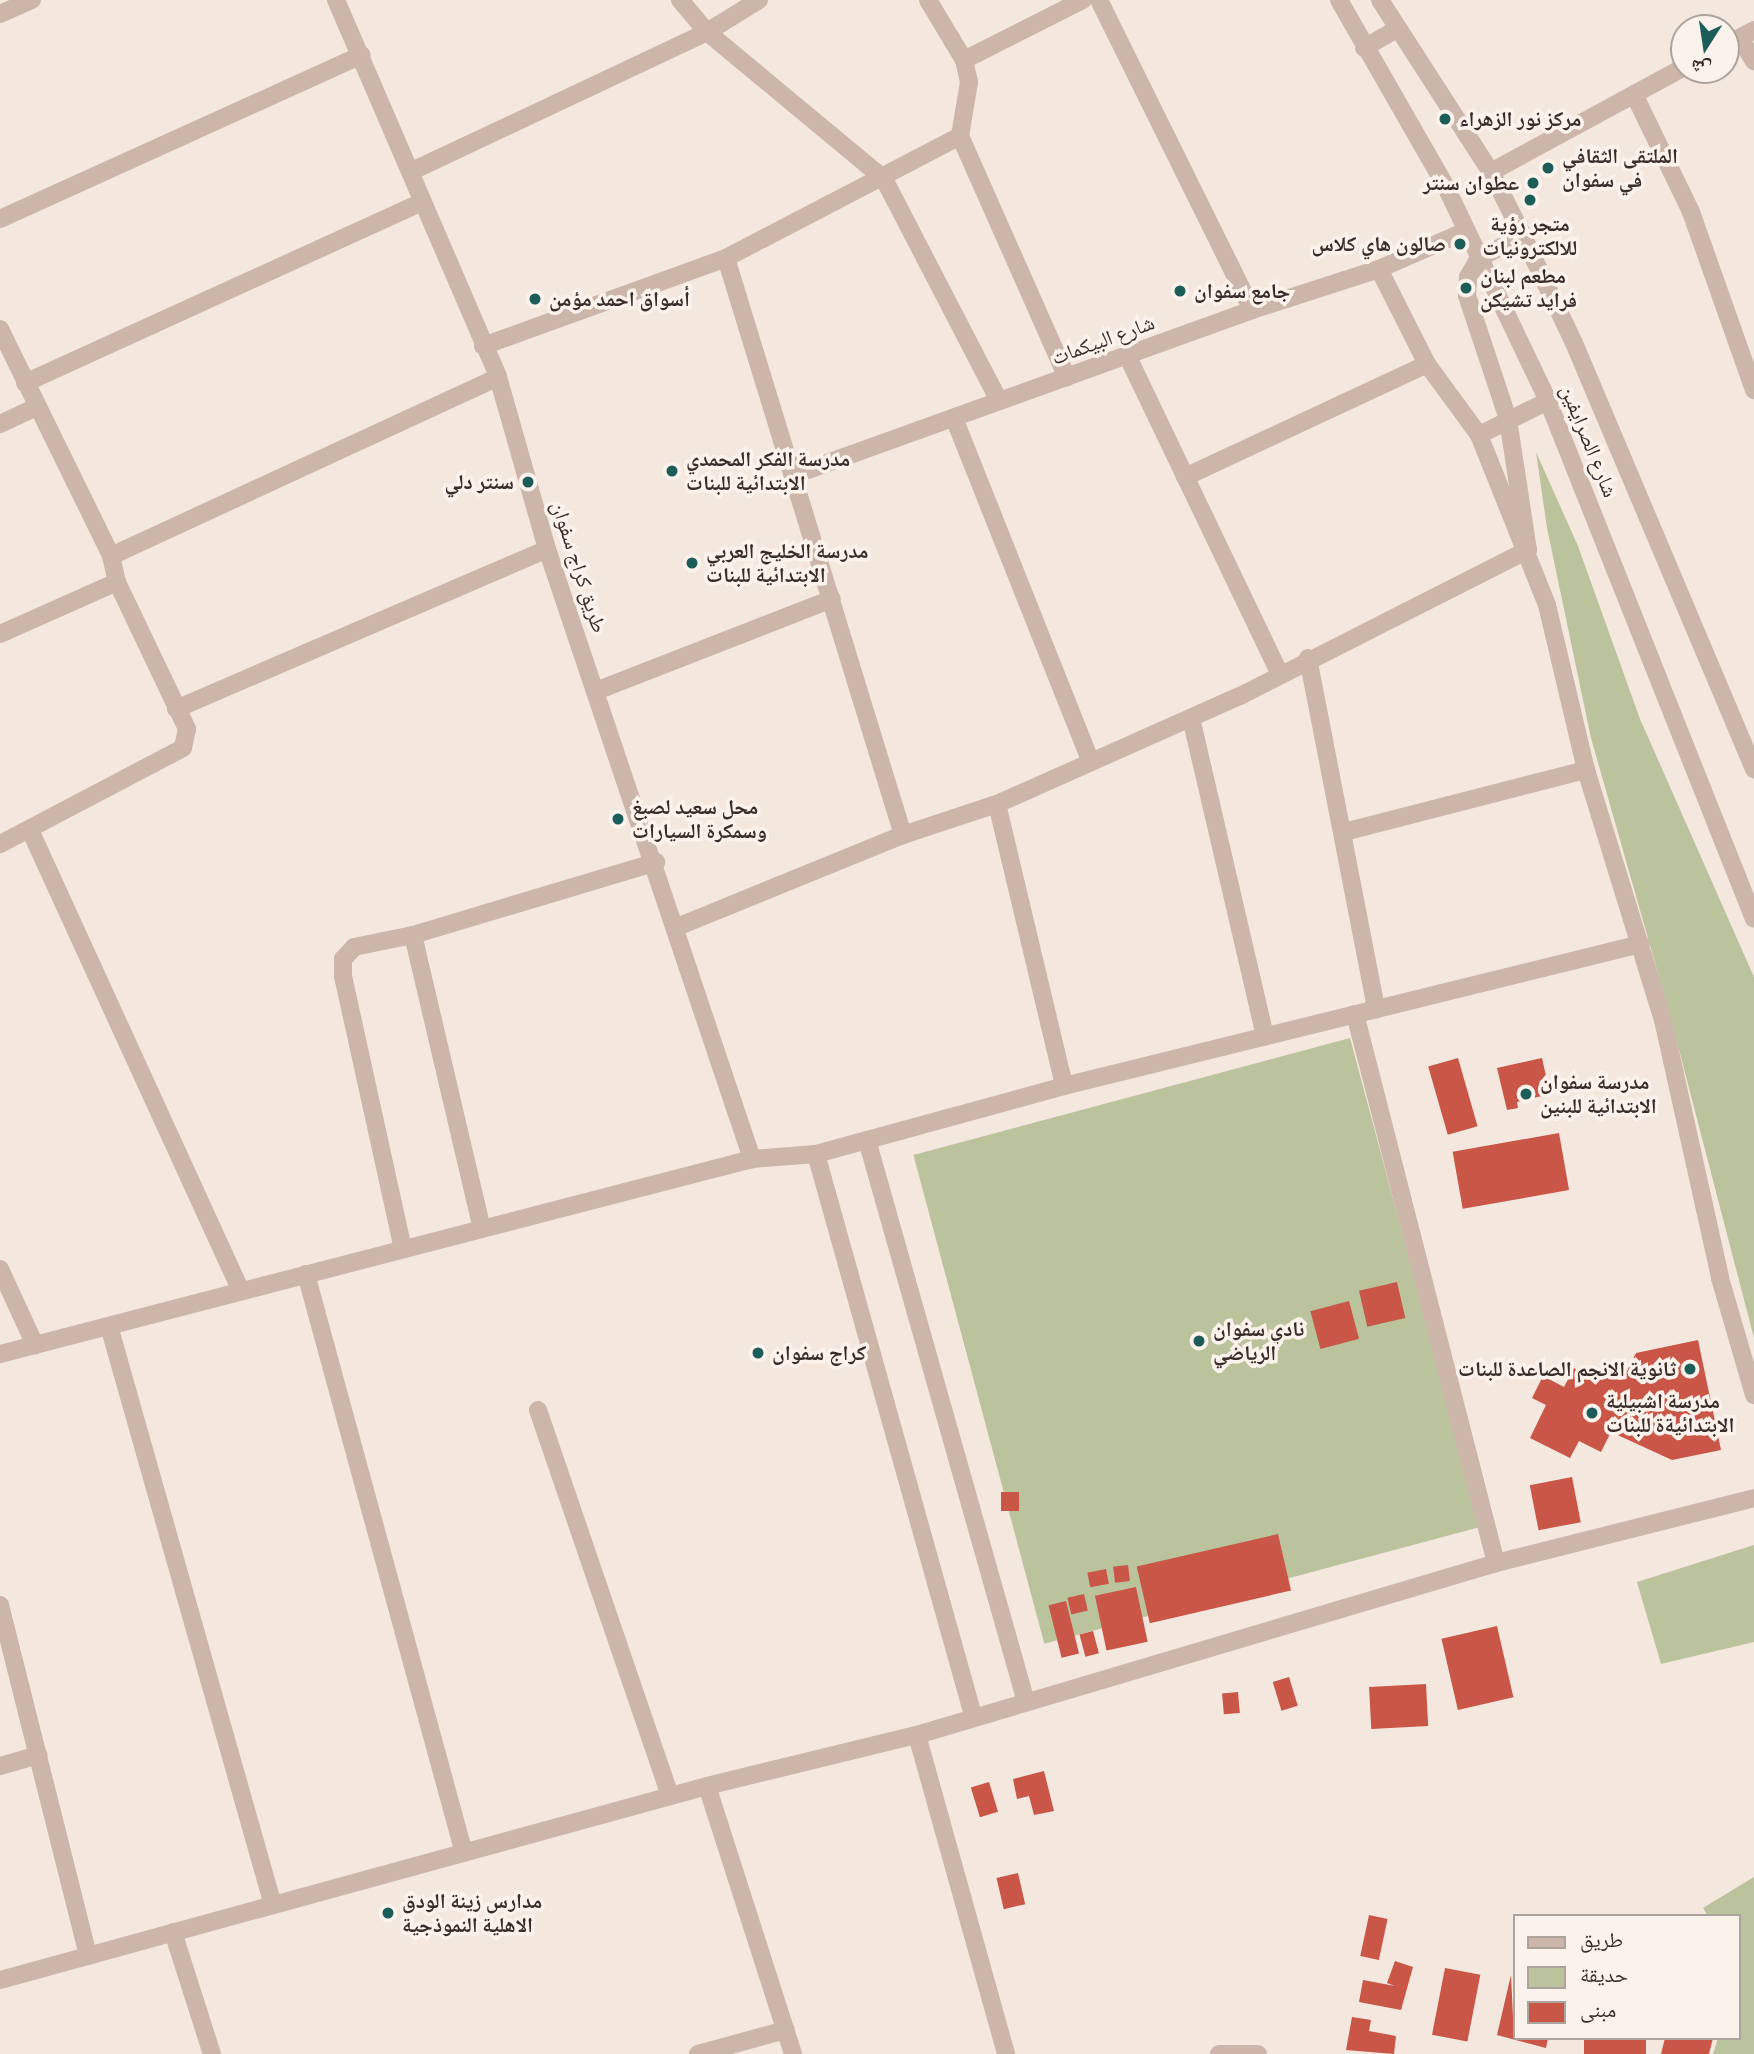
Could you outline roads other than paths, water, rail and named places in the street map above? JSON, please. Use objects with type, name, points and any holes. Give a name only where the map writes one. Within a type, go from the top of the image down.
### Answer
[{"type":"street","points":[[0,14],[32,0]]},
{"type":"street","name":"طريق كراج سفوان","points":[[337,0],[498,377],[547,549],[656,862],[751,1158]]},
{"type":"street","points":[[680,0],[707,32],[884,179],[999,401]]},
{"type":"street","points":[[412,171],[707,32],[759,0]]},
{"type":"street","points":[[928,0],[964,60],[969,82],[960,136],[1067,377]]},
{"type":"street","points":[[964,60],[1083,0]]},
{"type":"street","points":[[1099,0],[1252,310]]},
{"type":"street","name":"شارع الصرايفين","points":[[1339,0],[1364,48],[1446,185],[1548,401],[1754,919]]},
{"type":"street","name":"شارع الصرايفين","points":[[1380,0],[1490,172],[1524,236],[1574,343],[1754,770]]},
{"type":"street","points":[[1364,48],[1398,28]]},
{"type":"street","points":[[1740,37],[1754,61]]},
{"type":"street","points":[[0,219],[361,55]]},
{"type":"street","points":[[1490,172],[1670,75]]},
{"type":"street","points":[[1634,94],[1691,212],[1754,390]]},
{"type":"street","points":[[483,346],[726,258],[884,179],[960,136]]},
{"type":"street","points":[[25,383],[422,202]]},
{"type":"street","name":"شارع البيكمات","points":[[794,475],[1252,310],[1379,269],[1466,231]]},
{"type":"street","points":[[1524,236],[1479,258],[1468,278],[1467,296],[1508,419],[1528,550]]},
{"type":"street","points":[[726,258],[903,835]]},
{"type":"street","points":[[1379,269],[1427,364],[1479,435],[1528,550],[1547,604],[1586,770],[1641,944],[1720,1278],[1754,1395]]},
{"type":"street","points":[[0,329],[111,556],[117,582],[187,729],[183,748],[0,844]]},
{"type":"street","points":[[1127,355],[1280,674]]},
{"type":"street","points":[[1185,477],[1427,364]]},
{"type":"street","points":[[111,556],[498,377]]},
{"type":"street","points":[[1479,435],[1548,401]]},
{"type":"street","points":[[0,424],[36,407]]},
{"type":"street","points":[[954,418],[1091,762]]},
{"type":"street","points":[[176,709],[547,549]]},
{"type":"street","points":[[677,928],[903,835],[997,804],[1191,718],[1528,550]]},
{"type":"street","points":[[0,634],[117,582]]},
{"type":"street","points":[[596,691],[832,599]]},
{"type":"street","points":[[1308,658],[1344,832],[1376,1009]]},
{"type":"street","points":[[1191,718],[1265,1037]]},
{"type":"street","points":[[1344,832],[1586,770]]},
{"type":"street","points":[[997,804],[1063,1086]]},
{"type":"street","points":[[30,830],[241,1291]]},
{"type":"street","points":[[403,1249],[343,976],[343,959],[354,947],[413,935],[656,862]]},
{"type":"street","points":[[413,935],[482,1229]]},
{"type":"street","points":[[0,1354],[751,1158],[816,1154],[1063,1086],[1641,944]]},
{"type":"street","points":[[1356,1014],[1496,1563]]},
{"type":"street","points":[[867,1140],[1026,1702]]},
{"type":"street","points":[[816,1154],[973,1715]]},
{"type":"street","points":[[0,1269],[35,1345]]},
{"type":"street","points":[[306,1274],[464,1853]]},
{"type":"street","points":[[109,1326],[273,1905]]},
{"type":"street","points":[[538,1410],[670,1796]]},
{"type":"street","points":[[0,1980],[707,1786],[917,1735],[973,1715],[1026,1702],[1496,1563],[1754,1498]]},
{"type":"street","points":[[0,1605],[88,1956]]},
{"type":"street","points":[[917,1735],[1006,2054]]},
{"type":"street","points":[[0,1766],[37,1755]]},
{"type":"street","points":[[707,1786],[793,2054]]},
{"type":"street","points":[[173,1932],[212,2054]]},
{"type":"street","points":[[698,2054],[786,2031]]},
{"type":"street","points":[[1219,2054],[1258,2054]]},
{"type":"place","name":"مركز نور الزهراء","points":[[1445,119]]},
{"type":"place","name":"الملتقى الثقافي في سفوان","points":[[1548,168]]},
{"type":"place","name":"عطوان سنتر","points":[[1533,183]]},
{"type":"place","name":"متجر رؤية للالكترونيات","points":[[1530,200]]},
{"type":"place","name":"صالون هاي كلاس","points":[[1460,244]]},
{"type":"place","name":"مطعم لبنان فرايد تشيكن","points":[[1466,288]]},
{"type":"place","name":"جامع سفوان","points":[[1180,291]]},
{"type":"place","name":"أسواق احمد مؤمن","points":[[535,299]]},
{"type":"place","name":"مدرسة الفكر المحمدي الابتدائية للبنات","points":[[672,471]]},
{"type":"place","name":"سنتر دلي","points":[[528,482]]},
{"type":"place","name":"مدرسة الخليج العربي الابتدائية للبنات","points":[[692,563]]},
{"type":"place","name":"محل سعيد لصبغ وسمكرة السيارات","points":[[618,819]]},
{"type":"place","name":"مدرسة سفوان الابتدائية للبنين","points":[[1526,1094]]},
{"type":"place","name":"نادي سفوان الرياضي","points":[[1199,1341]]},
{"type":"place","name":"كراج سفوان","points":[[758,1353]]},
{"type":"place","name":"ثانوية الانجم الصاعدة للبنات","points":[[1690,1369]]},
{"type":"place","name":"مدرسة اشبيلية الابتدائيةة للبنات","points":[[1592,1413]]},
{"type":"place","name":"مدارس زينة الودق الاهلية النموذجية","points":[[388,1913]]}]
